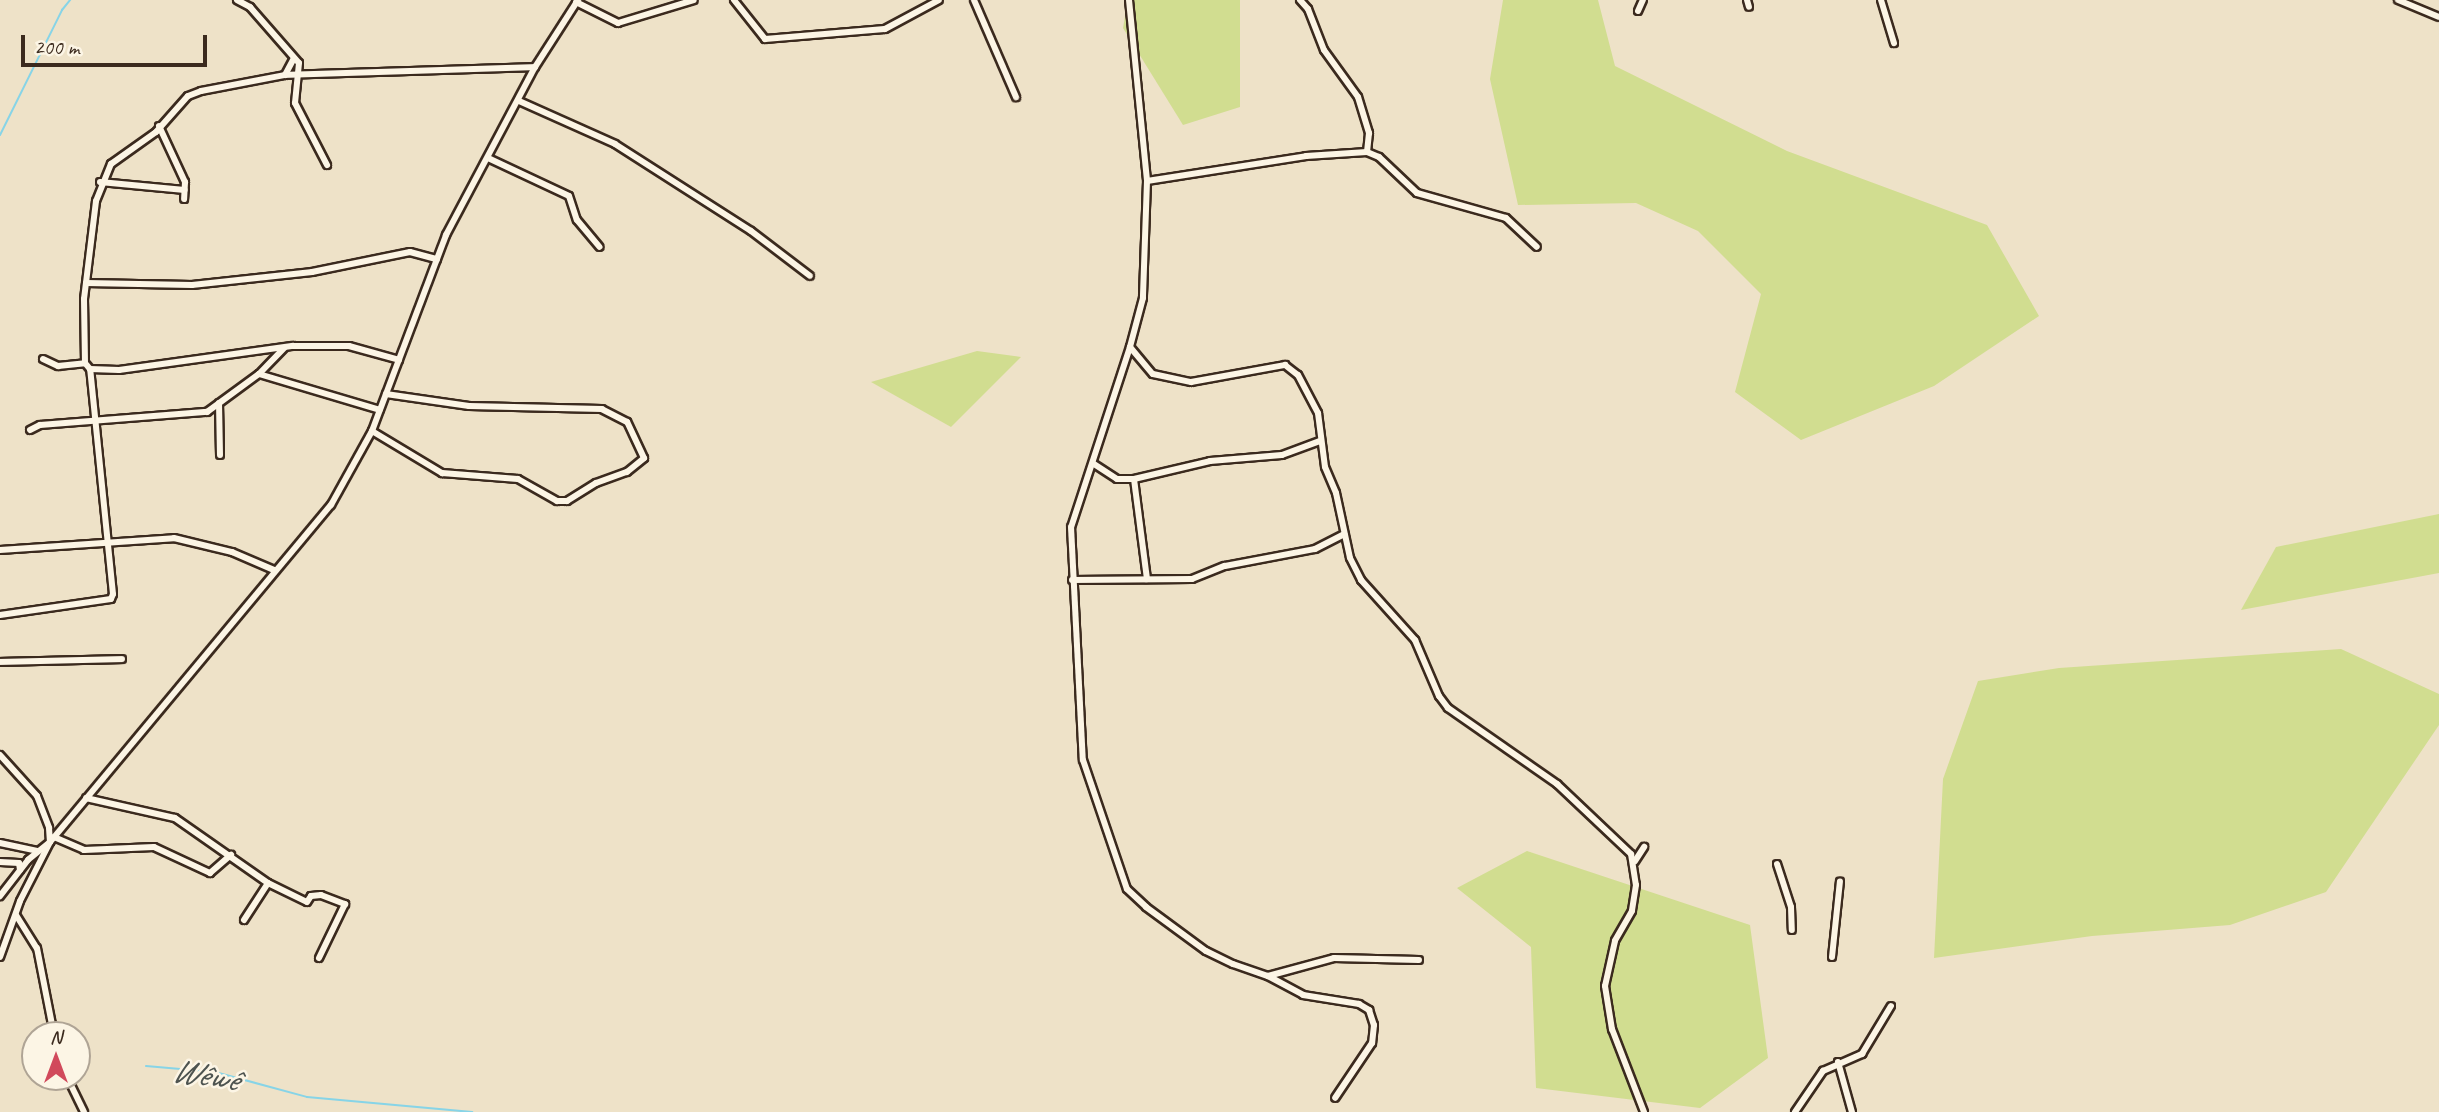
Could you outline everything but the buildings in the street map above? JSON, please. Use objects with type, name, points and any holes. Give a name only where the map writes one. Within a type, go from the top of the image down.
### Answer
[{"type":"street","points":[[237,0],[250,8],[299,63],[294,75],[295,103],[327,165]]},
{"type":"street","points":[[0,957],[16,915],[52,840],[274,570],[331,505],[372,431],[437,259],[536,67],[577,1],[618,23],[694,0]]},
{"type":"street","points":[[734,0],[765,39],[885,29],[939,0]]},
{"type":"street","points":[[974,0],[1016,97]]},
{"type":"street","points":[[1129,0],[1147,181],[1143,298],[1094,464],[1071,527],[1083,760],[1128,889],[1206,951],[1268,975],[1303,995],[1359,1004],[1373,1015],[1372,1042],[1335,1098]]},
{"type":"street","points":[[1300,0],[1308,9],[1324,50],[1358,97],[1369,132],[1367,152]]},
{"type":"street","points":[[1638,11],[1643,0]]},
{"type":"street","points":[[1881,0],[1894,43]]},
{"type":"street","points":[[2398,0],[2439,18]]},
{"type":"street","points":[[285,75],[294,58]]},
{"type":"street","points":[[0,615],[111,599],[107,514],[87,366],[86,283],[100,182],[111,164],[159,127],[188,96],[201,90],[285,75],[536,67]]},
{"type":"street","points":[[519,101],[615,144],[751,231],[810,276]]},
{"type":"street","points":[[159,127],[185,190],[184,199]]},
{"type":"street","points":[[1147,181],[1306,156],[1367,152],[1379,157],[1417,193],[1506,218],[1536,247]]},
{"type":"street","points":[[488,158],[569,196],[576,220],[600,247]]},
{"type":"street","points":[[100,182],[185,190]]},
{"type":"street","points":[[86,283],[192,285],[312,272],[410,252],[437,259]]},
{"type":"street","points":[[43,359],[58,366],[119,370],[284,348],[349,346],[399,360]]},
{"type":"street","points":[[1130,347],[1153,374],[1191,382],[1284,365],[1298,375],[1312,399],[1344,534],[1361,580],[1415,640],[1448,708],[1557,783],[1598,820],[1635,862]]},
{"type":"street","points":[[30,430],[40,425],[207,412],[259,374],[284,348]]},
{"type":"street","points":[[259,374],[380,410]]},
{"type":"street","points":[[372,431],[442,473],[518,479],[557,501],[567,501],[627,472],[644,458],[627,422],[602,409],[469,406],[386,394]]},
{"type":"street","points":[[219,402],[220,455]]},
{"type":"street","points":[[1094,464],[1117,479],[1134,480],[1210,461],[1282,455],[1320,441]]},
{"type":"street","points":[[1134,480],[1147,579]]},
{"type":"street","points":[[1072,580],[1192,579],[1224,566],[1315,549],[1344,534]]},
{"type":"street","points":[[0,550],[174,538],[232,552],[274,570]]},
{"type":"street","points":[[0,662],[122,659]]},
{"type":"street","points":[[0,755],[37,796],[52,840]]},
{"type":"street","points":[[86,798],[175,818],[268,883],[307,902],[311,896],[321,895],[345,904],[319,957]]},
{"type":"street","points":[[0,897],[3,886],[37,851],[52,840]]},
{"type":"street","points":[[52,840],[84,850],[154,847],[210,873],[230,855]]},
{"type":"street","points":[[0,843],[37,851]]},
{"type":"street","points":[[1644,847],[1635,862],[1632,911],[1615,941],[1605,985],[1612,1028],[1644,1112]]},
{"type":"street","points":[[0,862],[19,863],[20,870]]},
{"type":"street","points":[[1777,864],[1791,907],[1792,930]]},
{"type":"street","points":[[1832,957],[1840,881]]},
{"type":"street","points":[[244,920],[268,883]]},
{"type":"street","points":[[16,915],[37,948],[51,1021]]},
{"type":"street","points":[[1268,975],[1335,958],[1419,960]]},
{"type":"street","points":[[1795,1112],[1823,1070],[1862,1054],[1891,1006]]},
{"type":"street","points":[[1838,1062],[1852,1112]]},
{"type":"street","points":[[74,1091],[84,1112]]},
{"type":"green space","points":[[1128,0],[1240,0],[1240,107],[1183,125],[1123,28]]},
{"type":"green space","points":[[1503,0],[1598,0],[1615,66],[1787,151],[1987,225],[2039,316],[1934,386],[1801,440],[1735,392],[1761,294],[1698,231],[1636,203],[1518,205],[1490,79]]},
{"type":"green space","points":[[977,351],[1021,357],[951,427],[871,382]]},
{"type":"green space","points":[[2439,514],[2439,573],[2241,610],[2276,547]]},
{"type":"green space","points":[[2341,649],[2439,694],[2439,725],[2326,892],[2230,925],[2092,936],[1934,958],[1943,779],[1978,681],[2059,668]]},
{"type":"green space","points":[[1527,851],[1750,925],[1768,1058],[1700,1108],[1536,1088],[1531,947],[1457,888]]},
{"type":"waterway","points":[[0,135],[62,10],[70,0]]},
{"type":"waterway","name":"Wêwê","points":[[146,1066],[215,1072],[307,1097],[472,1112]]}]
